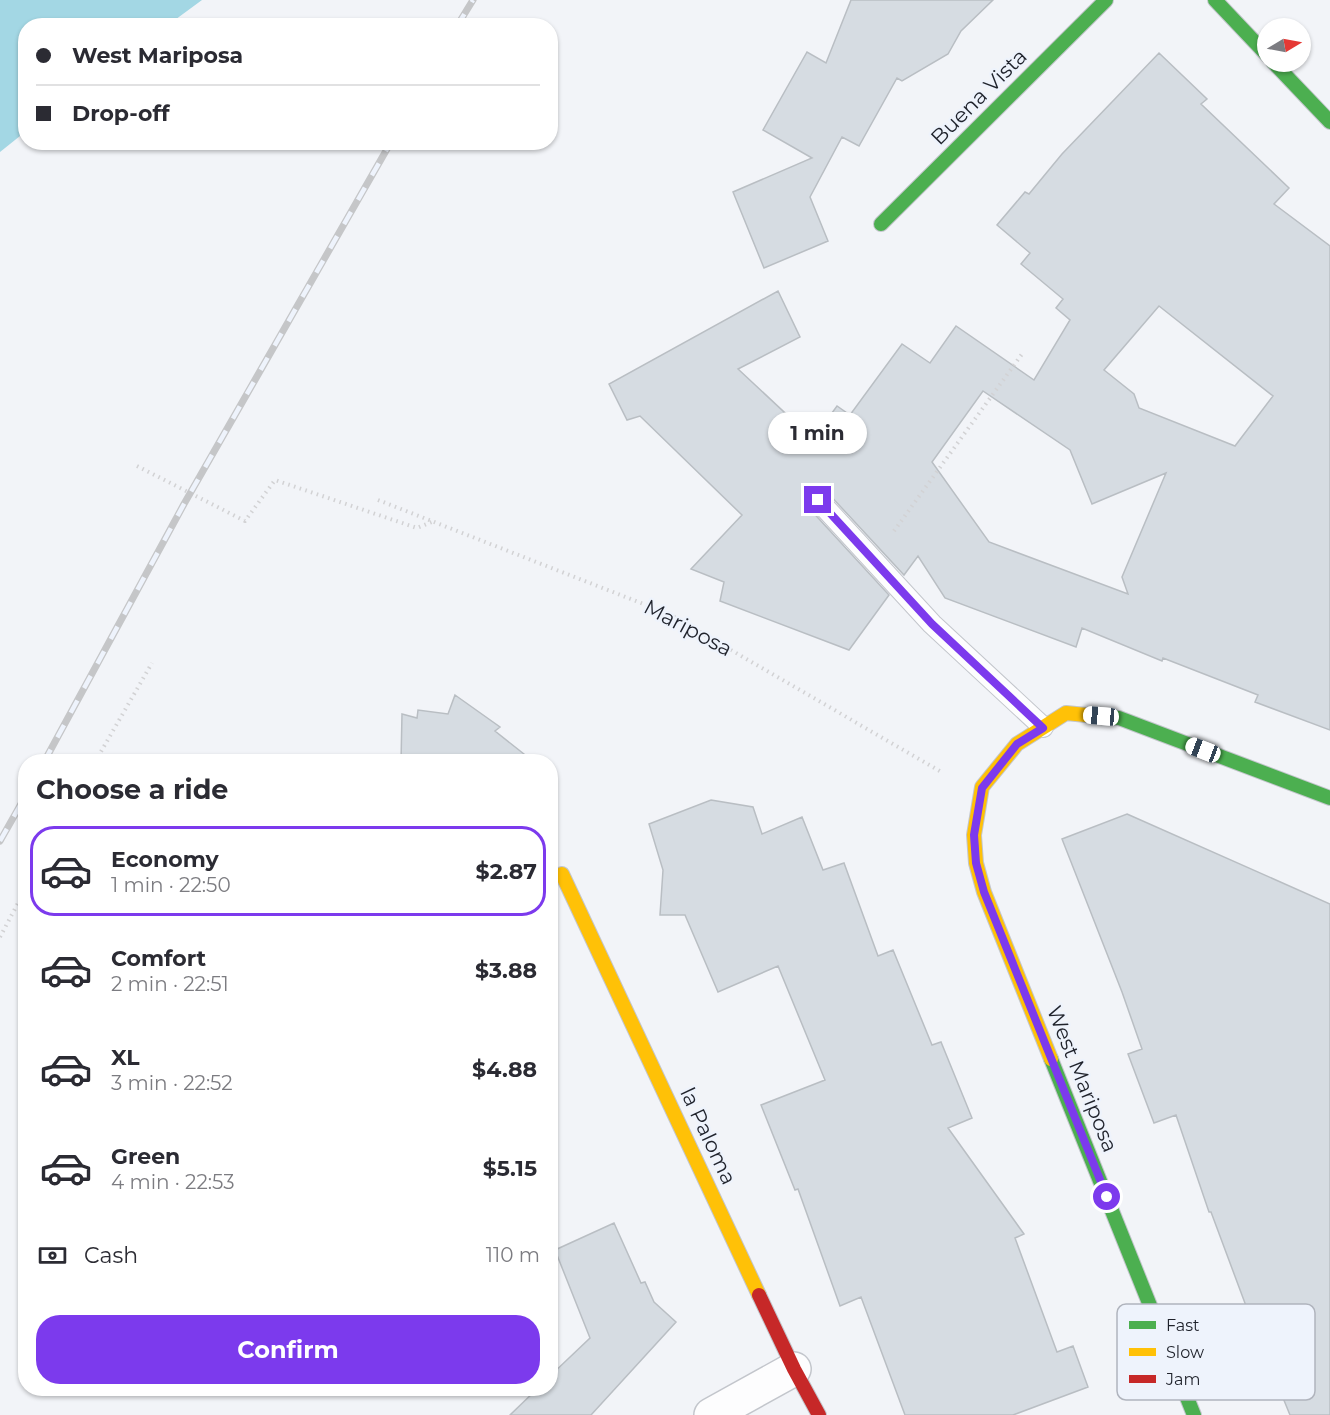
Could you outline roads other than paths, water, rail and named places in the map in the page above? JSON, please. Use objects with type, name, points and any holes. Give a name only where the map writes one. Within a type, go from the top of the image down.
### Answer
[{"type":"street","name":"Buena Vista","points":[[881,224],[1106,0]]},
{"type":"street","points":[[1215,0],[1257,44]]},
{"type":"street","points":[[1282,72],[1330,122]]},
{"type":"street","points":[[1043,728],[1066,713],[1119,718],[1330,798]]},
{"type":"street","name":"West Mariposa","points":[[1043,728],[1017,744],[982,788],[974,835],[976,863],[984,892],[1149,1304]]},
{"type":"street","name":"la Paloma","points":[[562,874],[794,1369],[819,1415]]},
{"type":"street","points":[[711,1415],[794,1369]]},
{"type":"street","name":"West Mariposa","points":[[1188,1400],[1194,1415]]},
{"type":"lane","points":[[818,500],[932,624],[1043,728]]},
{"type":"water","points":[[0,0],[202,0],[178,18],[18,18],[18,138],[0,152]]},
{"type":"railway","points":[[462,18],[473,0]]},
{"type":"railway","points":[[48,754],[184,504],[386,150]]},
{"type":"railway","points":[[0,841],[18,809]]}]
